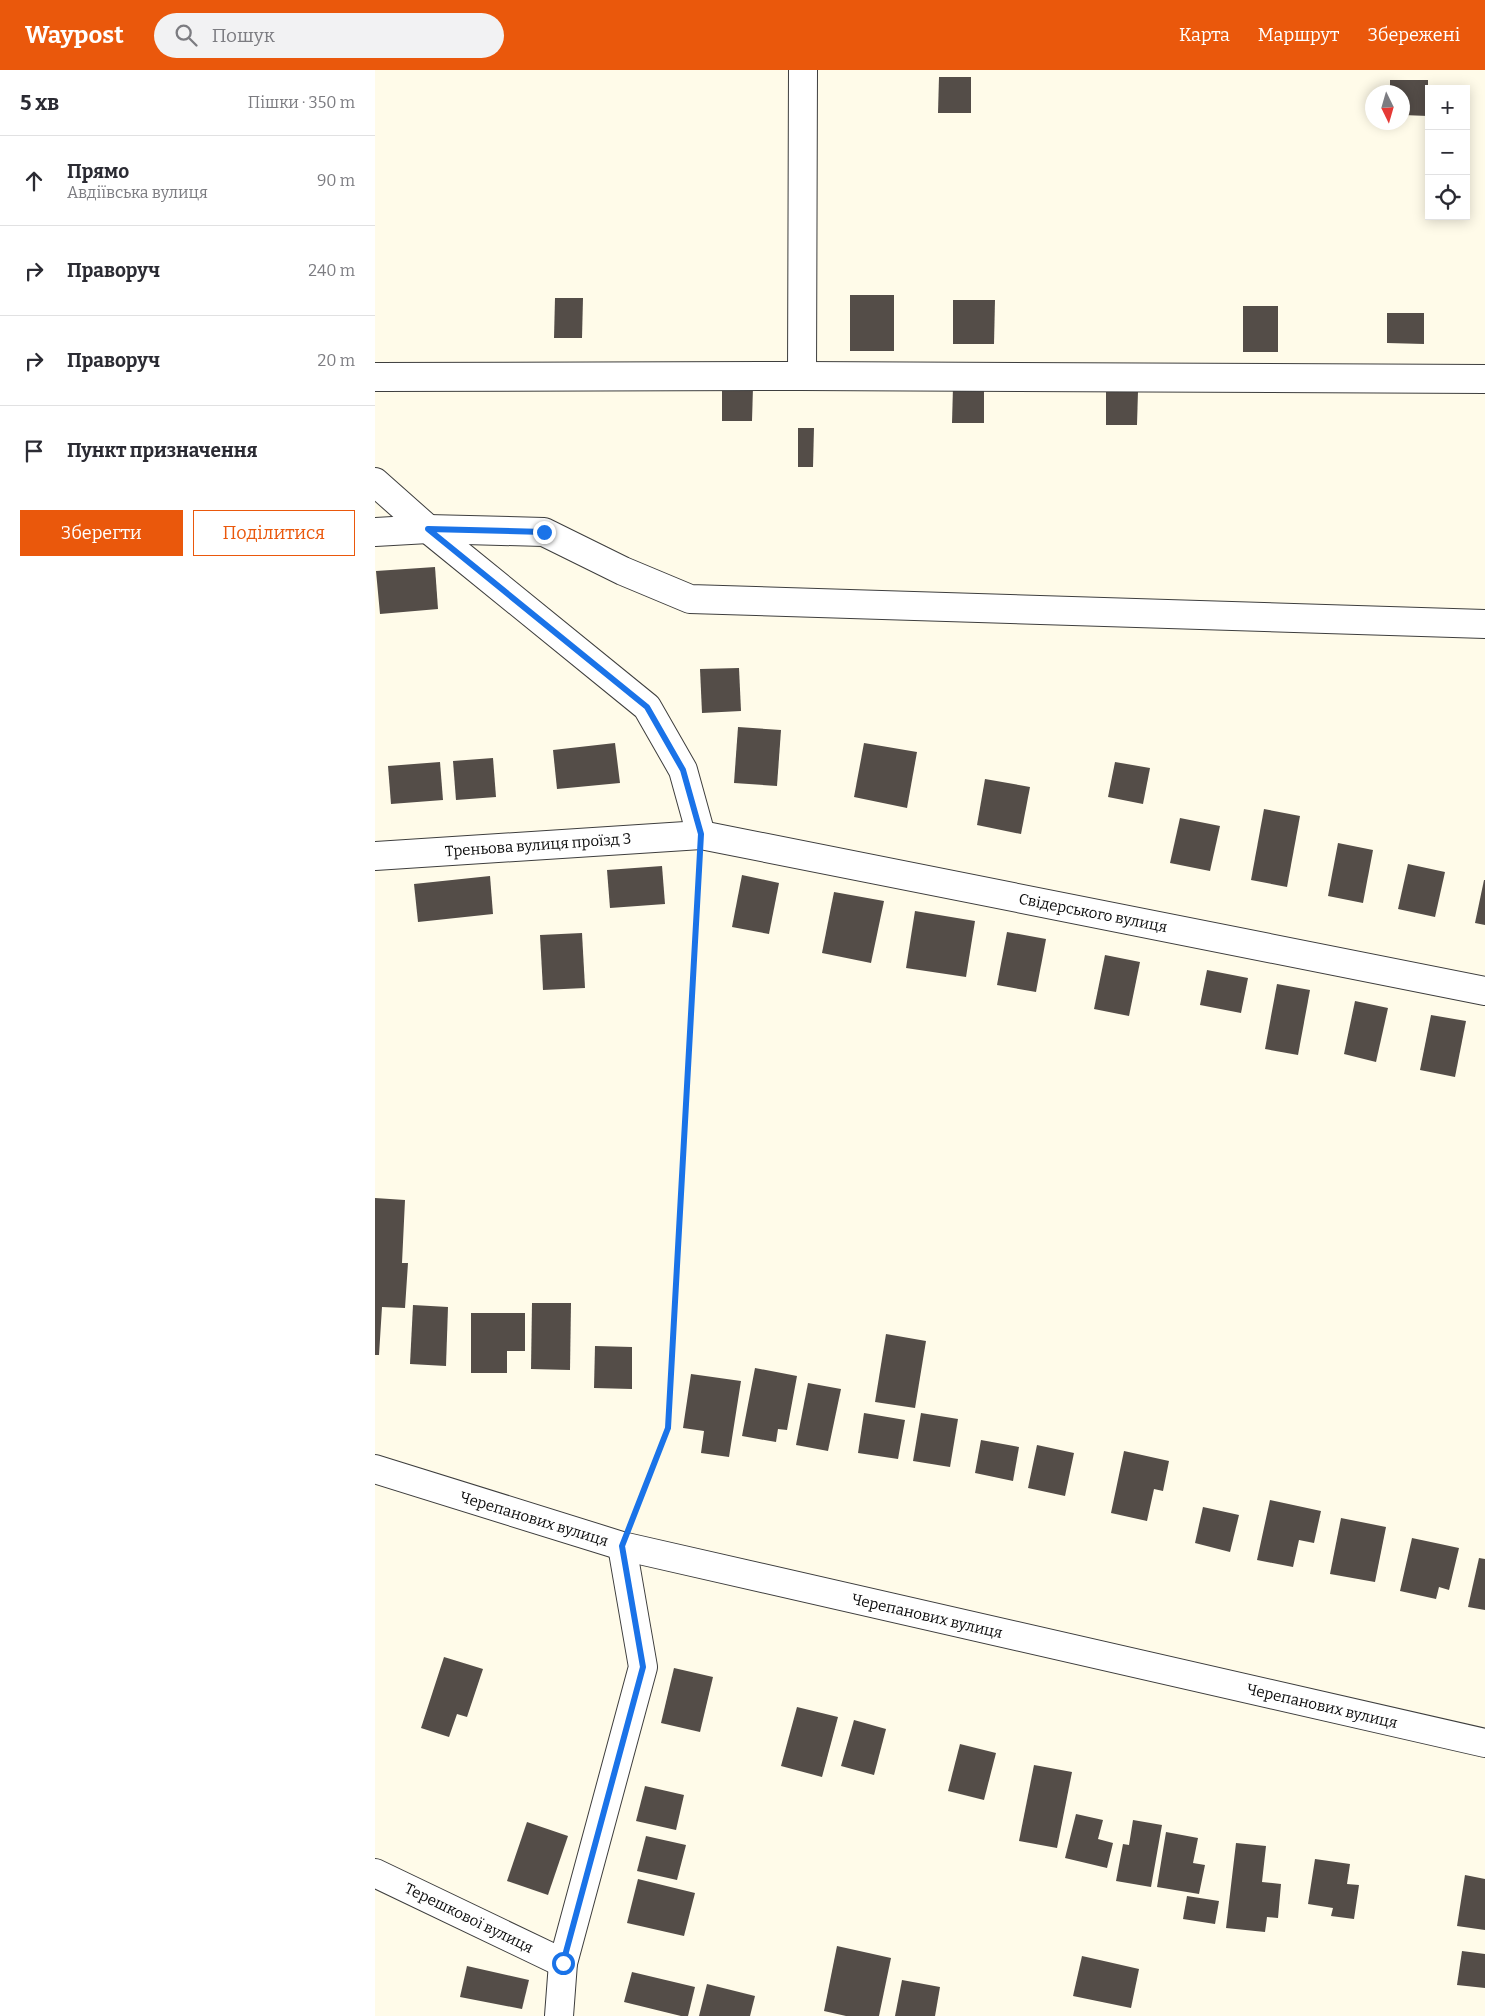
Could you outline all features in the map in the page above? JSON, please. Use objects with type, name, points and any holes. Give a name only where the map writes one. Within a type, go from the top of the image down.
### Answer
[{"type":"street","points":[[801,376],[803,70]]},
{"type":"street","points":[[375,377],[801,376],[1485,379]]},
{"type":"street","points":[[375,482],[428,529],[647,707],[683,770],[701,834]]},
{"type":"street","points":[[375,532],[428,529],[544,532],[623,571],[690,599],[1485,624]]},
{"type":"street","name":"Треньова вулиця проїзд 3","points":[[375,856],[701,834]]},
{"type":"street","name":"Свiдерського вулиця","points":[[701,834],[1485,991]]},
{"type":"street","name":"Черепанових вулиця","points":[[375,1469],[622,1546],[1485,1743]]},
{"type":"street","points":[[559,2016],[563,1963],[643,1667],[622,1546]]},
{"type":"street","name":"Терешкової вулиця","points":[[375,1873],[563,1963]]},
{"type":"path","points":[[622,1546],[668,1428],[701,834]]},
{"type":"building","points":[[939,77],[971,77],[971,113],[938,113]]},
{"type":"building","points":[[1390,80],[1428,80],[1428,85],[1425,85],[1425,116],[1410,115],[1410,85],[1390,85]]},
{"type":"building","points":[[850,295],[894,295],[894,351],[850,351]]},
{"type":"building","points":[[555,298],[583,298],[582,338],[554,338]]},
{"type":"building","points":[[953,300],[995,300],[994,344],[953,344]]},
{"type":"building","points":[[1243,306],[1278,306],[1278,352],[1243,352]]},
{"type":"building","points":[[1387,313],[1424,313],[1424,344],[1387,343]]},
{"type":"building","points":[[722,387],[753,387],[752,421],[722,421]]},
{"type":"building","points":[[953,387],[984,387],[984,423],[952,423]]},
{"type":"building","points":[[1106,391],[1138,391],[1137,425],[1106,425]]},
{"type":"building","points":[[798,428],[814,428],[813,467],[798,467]]},
{"type":"building","points":[[435,567],[438,609],[380,614],[376,571]]},
{"type":"building","points":[[739,668],[741,711],[702,713],[700,669]]},
{"type":"building","points":[[738,727],[781,730],[777,786],[734,783]]},
{"type":"building","points":[[615,743],[620,783],[557,789],[553,750]]},
{"type":"building","points":[[864,743],[917,752],[907,808],[854,797]]},
{"type":"building","points":[[493,758],[496,797],[456,800],[453,761]]},
{"type":"building","points":[[440,762],[443,800],[391,804],[388,766]]},
{"type":"building","points":[[1115,762],[1150,768],[1143,804],[1108,797]]},
{"type":"building","points":[[985,779],[1030,787],[1021,834],[977,825]]},
{"type":"building","points":[[1264,809],[1300,816],[1287,887],[1251,880]]},
{"type":"building","points":[[1180,818],[1220,826],[1210,871],[1170,863]]},
{"type":"building","points":[[1338,843],[1373,850],[1363,903],[1328,896]]},
{"type":"building","points":[[1408,864],[1445,872],[1435,917],[1398,909]]},
{"type":"building","points":[[662,866],[665,904],[610,908],[607,870]]},
{"type":"building","points":[[742,875],[779,883],[769,934],[732,927]]},
{"type":"building","points":[[490,876],[493,914],[418,922],[414,884]]},
{"type":"building","points":[[1485,880],[1485,925],[1475,923]]},
{"type":"building","points":[[834,892],[884,901],[871,963],[822,953]]},
{"type":"building","points":[[915,911],[975,921],[966,977],[906,968]]},
{"type":"building","points":[[1007,932],[1046,939],[1036,992],[997,985]]},
{"type":"building","points":[[582,933],[585,988],[543,990],[540,935]]},
{"type":"building","points":[[1105,955],[1140,962],[1129,1016],[1094,1009]]},
{"type":"building","points":[[1207,970],[1248,978],[1241,1013],[1200,1005]]},
{"type":"building","points":[[1277,984],[1310,990],[1298,1055],[1265,1049]]},
{"type":"building","points":[[1355,1001],[1388,1008],[1376,1062],[1344,1054]]},
{"type":"building","points":[[1431,1015],[1466,1021],[1455,1077],[1420,1070]]},
{"type":"building","points":[[375,1198],[405,1200],[402,1263],[408,1263],[405,1308],[382,1307],[379,1355],[375,1355]]},
{"type":"building","points":[[532,1303],[571,1303],[570,1370],[531,1369]]},
{"type":"building","points":[[413,1305],[448,1307],[446,1366],[410,1364]]},
{"type":"building","points":[[471,1313],[525,1313],[525,1351],[507,1351],[507,1373],[471,1373]]},
{"type":"building","points":[[886,1334],[926,1341],[915,1408],[875,1402]]},
{"type":"building","points":[[595,1346],[632,1347],[632,1389],[594,1388]]},
{"type":"building","points":[[755,1368],[797,1376],[787,1430],[778,1429],[776,1442],[742,1436]]},
{"type":"building","points":[[691,1374],[741,1381],[729,1457],[701,1453],[704,1431],[683,1428]]},
{"type":"building","points":[[808,1383],[841,1389],[828,1451],[796,1445]]},
{"type":"building","points":[[864,1413],[905,1420],[898,1459],[858,1453]]},
{"type":"building","points":[[921,1413],[958,1419],[950,1467],[913,1461]]},
{"type":"building","points":[[981,1440],[1019,1447],[1013,1481],[975,1473]]},
{"type":"building","points":[[1037,1445],[1074,1453],[1065,1496],[1028,1488]]},
{"type":"building","points":[[1124,1451],[1169,1461],[1163,1491],[1154,1489],[1147,1521],[1111,1513]]},
{"type":"building","points":[[1270,1500],[1321,1511],[1314,1543],[1299,1540],[1293,1567],[1257,1560]]},
{"type":"building","points":[[1203,1507],[1239,1515],[1230,1552],[1195,1543]]},
{"type":"building","points":[[1341,1518],[1386,1527],[1375,1582],[1330,1574]]},
{"type":"building","points":[[1412,1538],[1459,1548],[1449,1590],[1439,1587],[1436,1599],[1400,1591]]},
{"type":"building","points":[[1479,1558],[1485,1559],[1485,1610],[1468,1607]]},
{"type":"building","points":[[444,1657],[483,1669],[467,1717],[457,1714],[449,1737],[421,1728]]},
{"type":"building","points":[[674,1668],[713,1677],[700,1732],[661,1723]]},
{"type":"building","points":[[797,1707],[838,1717],[822,1777],[781,1766]]},
{"type":"building","points":[[854,1720],[886,1729],[874,1775],[841,1766]]},
{"type":"building","points":[[960,1744],[996,1753],[984,1800],[948,1791]]},
{"type":"building","points":[[1034,1765],[1072,1772],[1057,1848],[1019,1841]]},
{"type":"building","points":[[645,1786],[684,1795],[676,1830],[636,1821]]},
{"type":"building","points":[[1076,1814],[1103,1820],[1098,1839],[1113,1843],[1107,1868],[1065,1858]]},
{"type":"building","points":[[1133,1820],[1162,1825],[1151,1887],[1116,1881],[1123,1844],[1129,1845]]},
{"type":"building","points":[[527,1822],[568,1836],[548,1895],[507,1881]]},
{"type":"building","points":[[1166,1832],[1198,1838],[1193,1863],[1205,1865],[1199,1894],[1157,1887]]},
{"type":"building","points":[[646,1836],[686,1845],[677,1880],[637,1871]]},
{"type":"building","points":[[1236,1843],[1266,1846],[1262,1882],[1281,1884],[1278,1918],[1267,1917],[1265,1932],[1226,1928]]},
{"type":"building","points":[[1315,1859],[1350,1864],[1347,1884],[1359,1885],[1354,1919],[1331,1916],[1333,1908],[1308,1904]]},
{"type":"building","points":[[1465,1875],[1485,1879],[1485,1930],[1457,1926]]},
{"type":"building","points":[[638,1879],[695,1893],[684,1936],[627,1923]]},
{"type":"building","points":[[1187,1896],[1219,1901],[1215,1924],[1183,1919]]},
{"type":"building","points":[[837,1946],[891,1958],[879,2016],[846,2016],[824,2011]]},
{"type":"building","points":[[1462,1951],[1485,1954],[1485,1988],[1457,1985]]},
{"type":"building","points":[[1082,1956],[1139,1969],[1131,2008],[1073,1996]]},
{"type":"building","points":[[467,1966],[529,1980],[522,2009],[460,1997]]},
{"type":"building","points":[[632,1972],[695,1987],[688,2016],[624,2002]]},
{"type":"building","points":[[902,1980],[940,1987],[935,2016],[895,2016]]},
{"type":"building","points":[[707,1984],[755,1996],[750,2016],[699,2016]]},
{"type":"route","points":[[544,532],[428,529],[647,707],[683,770],[701,834],[668,1428],[622,1546],[643,1667],[563,1963]]}]
